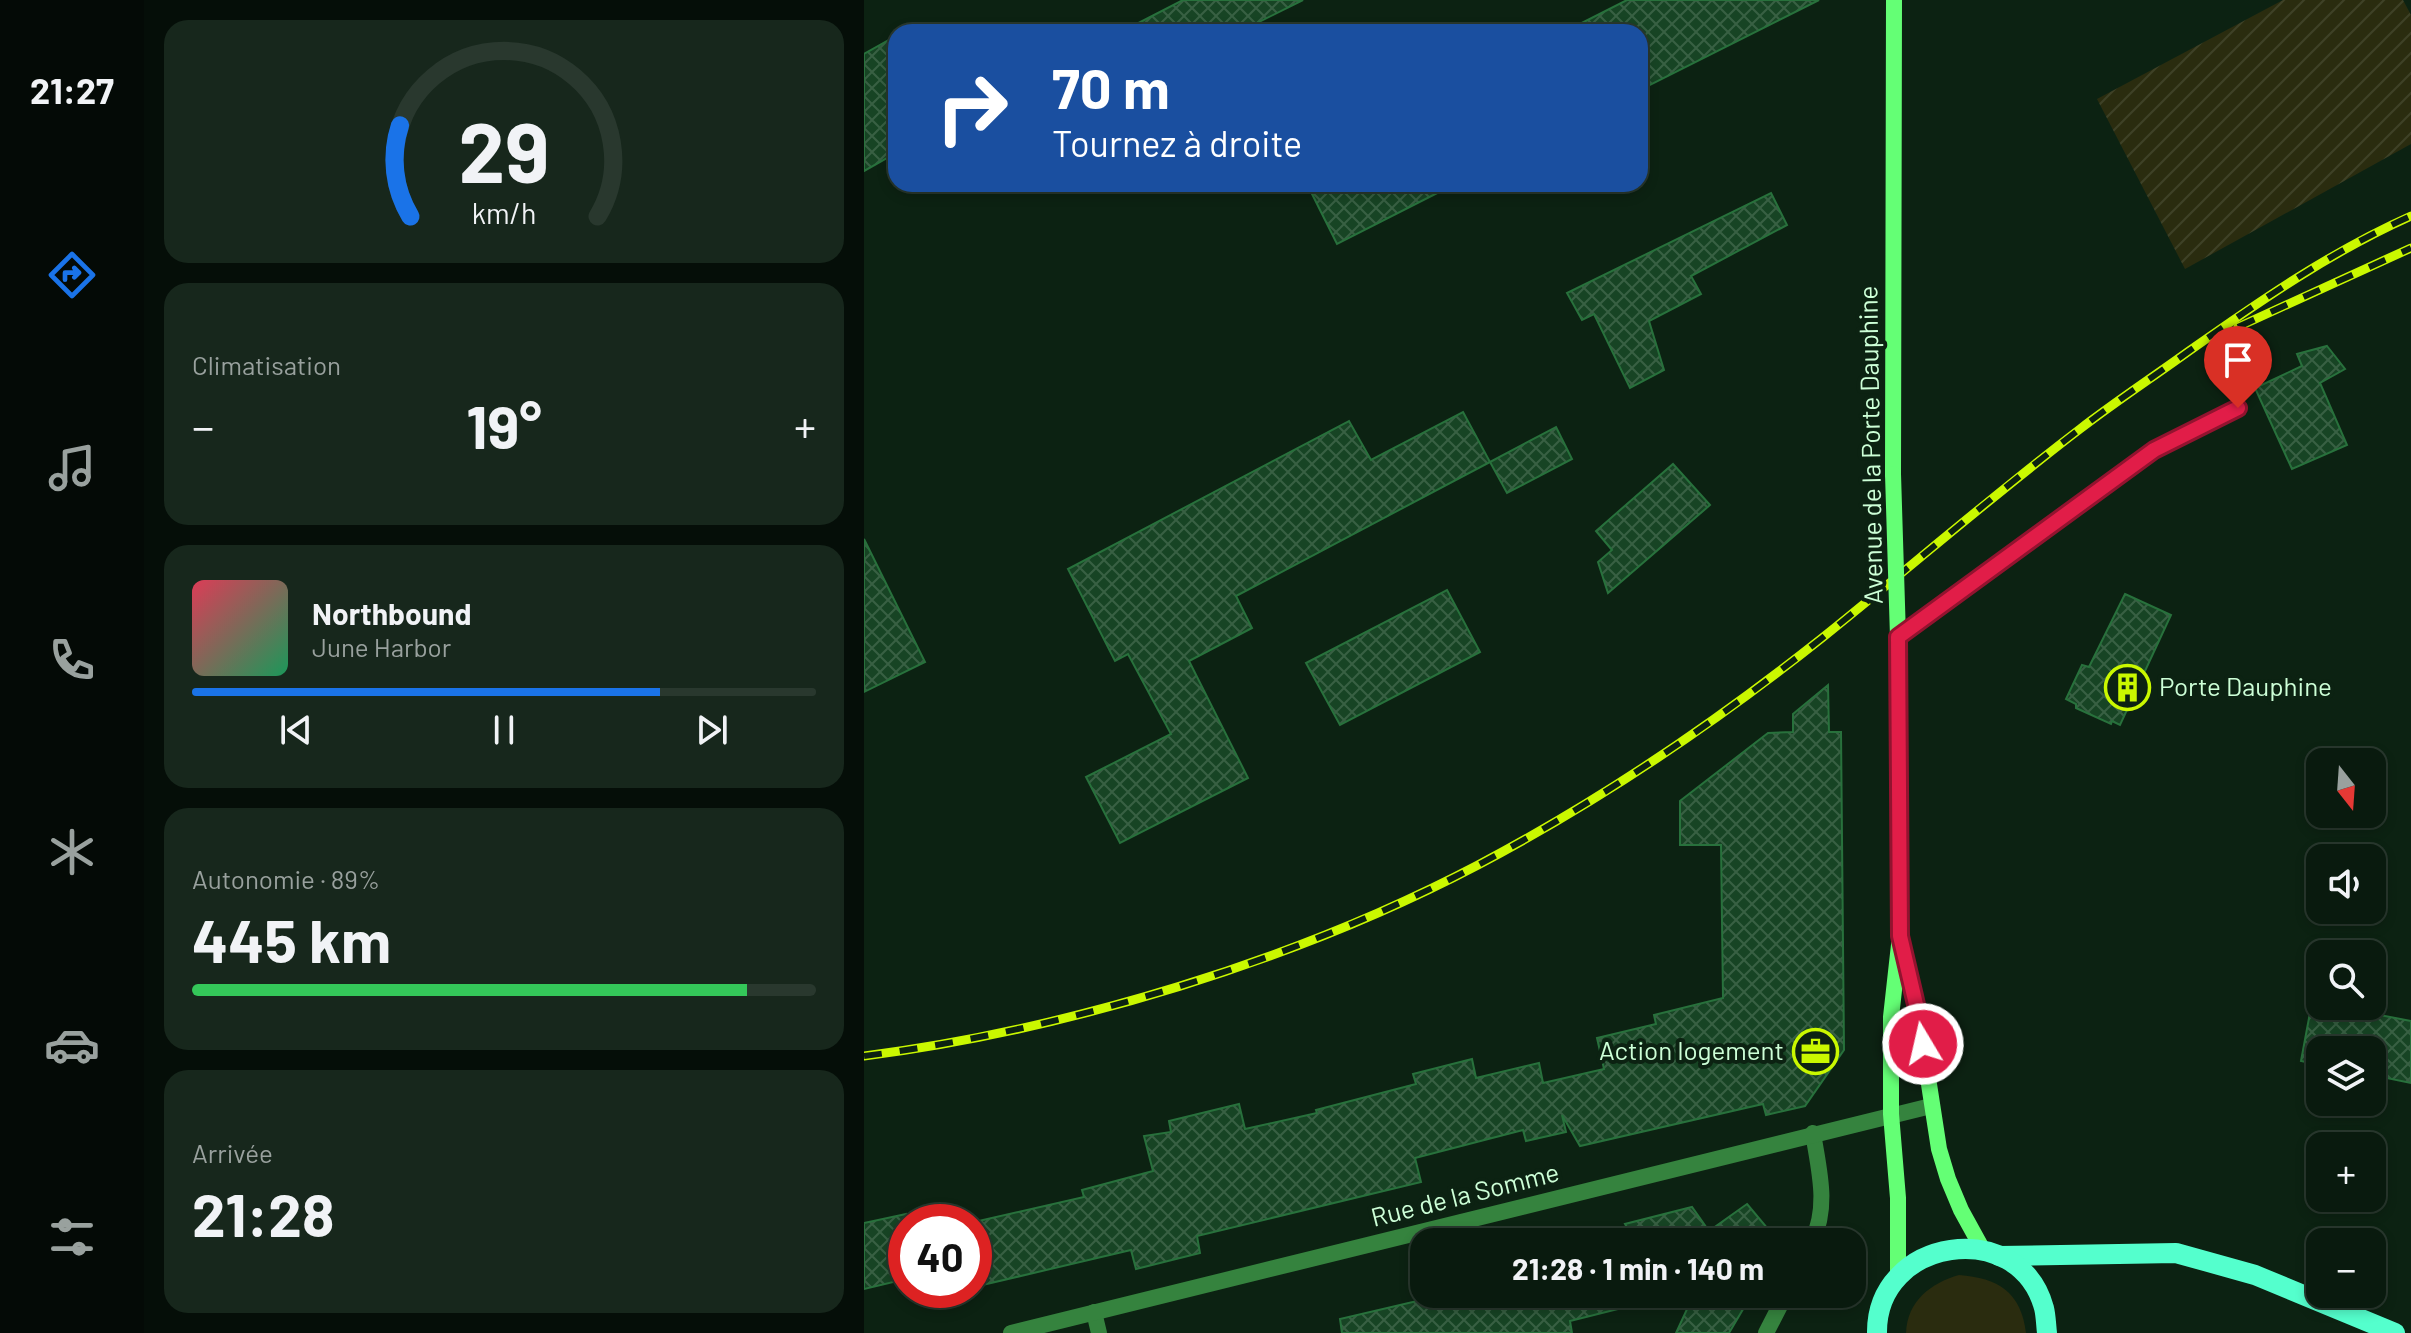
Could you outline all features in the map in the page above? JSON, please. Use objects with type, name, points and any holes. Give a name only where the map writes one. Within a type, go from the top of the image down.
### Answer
[{"type":"main road","points":[[1877,1333],[1884,1298],[1898,1276],[1922,1257],[1952,1248],[1991,1253],[2176,1253],[2255,1275],[2395,1333]]},
{"type":"main road","points":[[1991,1253],[2021,1271],[2036,1290],[2044,1308],[2047,1333]]},
{"type":"street","name":"Avenue de la Porte Dauphine","points":[[1894,0],[1893,474],[1898,637],[1900,936],[1891,1017],[1891,1114],[1898,1198],[1898,1276]]},
{"type":"street","points":[[1898,637],[2154,450],[2238,408]]},
{"type":"street","name":"Avenue de la Porte Dauphine","points":[[1900,936],[1918,1013],[1931,1106],[1948,1179],[1991,1253]]},
{"type":"street","name":"Rue de la Somme","points":[[1011,1333],[1931,1106]]},
{"type":"street","points":[[1813,1133],[1822,1194],[1817,1228]]},
{"type":"street","points":[[1766,1333],[1779,1308]]},
{"type":"street","points":[[1094,1312],[1099,1333]]},
{"type":"green space","points":[[2283,0],[2403,0],[2411,15],[2411,144],[2185,269],[2097,99]]},
{"type":"green space","points":[[1959,1275],[1985,1280],[2005,1290],[2019,1307],[2026,1333],[1906,1333],[1911,1312],[1922,1295],[1939,1283]]},
{"type":"building","points":[[1183,0],[1303,0],[1255,24],[1136,24]]},
{"type":"building","points":[[1627,0],[1819,0],[1648,86],[1648,24],[1580,24]]},
{"type":"building","points":[[888,40],[888,158],[864,171],[864,54]]},
{"type":"building","points":[[1311,192],[1439,192],[1337,244]]},
{"type":"building","points":[[1771,193],[1787,225],[1691,276],[1701,294],[1649,321],[1664,370],[1630,388],[1594,314],[1582,320],[1567,293]]},
{"type":"building","points":[[2327,346],[2345,369],[2320,383],[2347,445],[2292,469],[2255,388],[2302,366],[2297,354]]},
{"type":"building","points":[[1463,412],[1490,462],[1236,596],[1252,628],[1189,661],[1248,778],[1120,843],[1086,777],[1171,734],[1128,654],[1115,661],[1068,569],[1349,421],[1371,460]]},
{"type":"building","points":[[1556,427],[1572,459],[1507,493],[1490,462]]},
{"type":"building","points":[[1673,464],[1710,505],[1608,593],[1598,562],[1612,550],[1596,531]]},
{"type":"building","points":[[864,539],[925,662],[864,692]]},
{"type":"building","points":[[1447,590],[1480,652],[1340,725],[1306,663]]},
{"type":"building","points":[[2125,594],[2171,615],[2120,725],[2076,708],[2076,704],[2066,699],[2082,665],[2089,667]]},
{"type":"building","points":[[1828,685],[1829,732],[1841,732],[1844,1050],[1805,1106],[1766,1115],[1763,1104],[1580,1146],[1562,1115],[1566,1132],[1526,1141],[1523,1130],[1415,1158],[1421,1182],[1197,1236],[1200,1253],[1136,1269],[1131,1250],[992,1283],[992,1218],[1084,1197],[1082,1190],[1153,1171],[1144,1136],[1171,1132],[1169,1121],[1239,1104],[1245,1129],[1317,1113],[1316,1110],[1416,1084],[1413,1074],[1472,1059],[1476,1078],[1539,1063],[1543,1083],[1604,1069],[1597,1038],[1656,1024],[1654,1015],[1723,998],[1721,845],[1680,845],[1680,801],[1768,733],[1793,732],[1793,714]]},
{"type":"building","points":[[2386,1016],[2411,1021],[2411,1083],[2386,1078],[2386,1036],[2306,1036],[2306,1062],[2301,1061],[2309,1020],[2386,1020]]},
{"type":"building","points":[[1747,1204],[1767,1228],[1713,1228]]},
{"type":"building","points":[[1692,1207],[1707,1228],[1627,1228],[1625,1224]]},
{"type":"building","points":[[888,1218],[888,1283],[864,1289],[864,1223]]},
{"type":"building","points":[[1410,1303],[1410,1308],[1622,1308],[1570,1321],[1572,1333],[1342,1333],[1340,1319]]},
{"type":"building","points":[[1688,1308],[1744,1308],[1729,1333],[1676,1333]]},
{"type":"railway","points":[[864,1056],[1020,1029],[1179,986],[1334,931],[1478,865],[1612,787],[1740,700],[1822,638],[2047,454],[2216,332],[2325,261],[2411,216]]},
{"type":"railway","points":[[2238,327],[2411,248]]},
{"type":"place","name":"Porte Dauphine","points":[[2128,687]]},
{"type":"place","name":"Action logement","points":[[1815,1051]]},
{"type":"route","points":[[1923,1044],[1900,936],[1898,637],[2154,450],[2238,408]]}]
